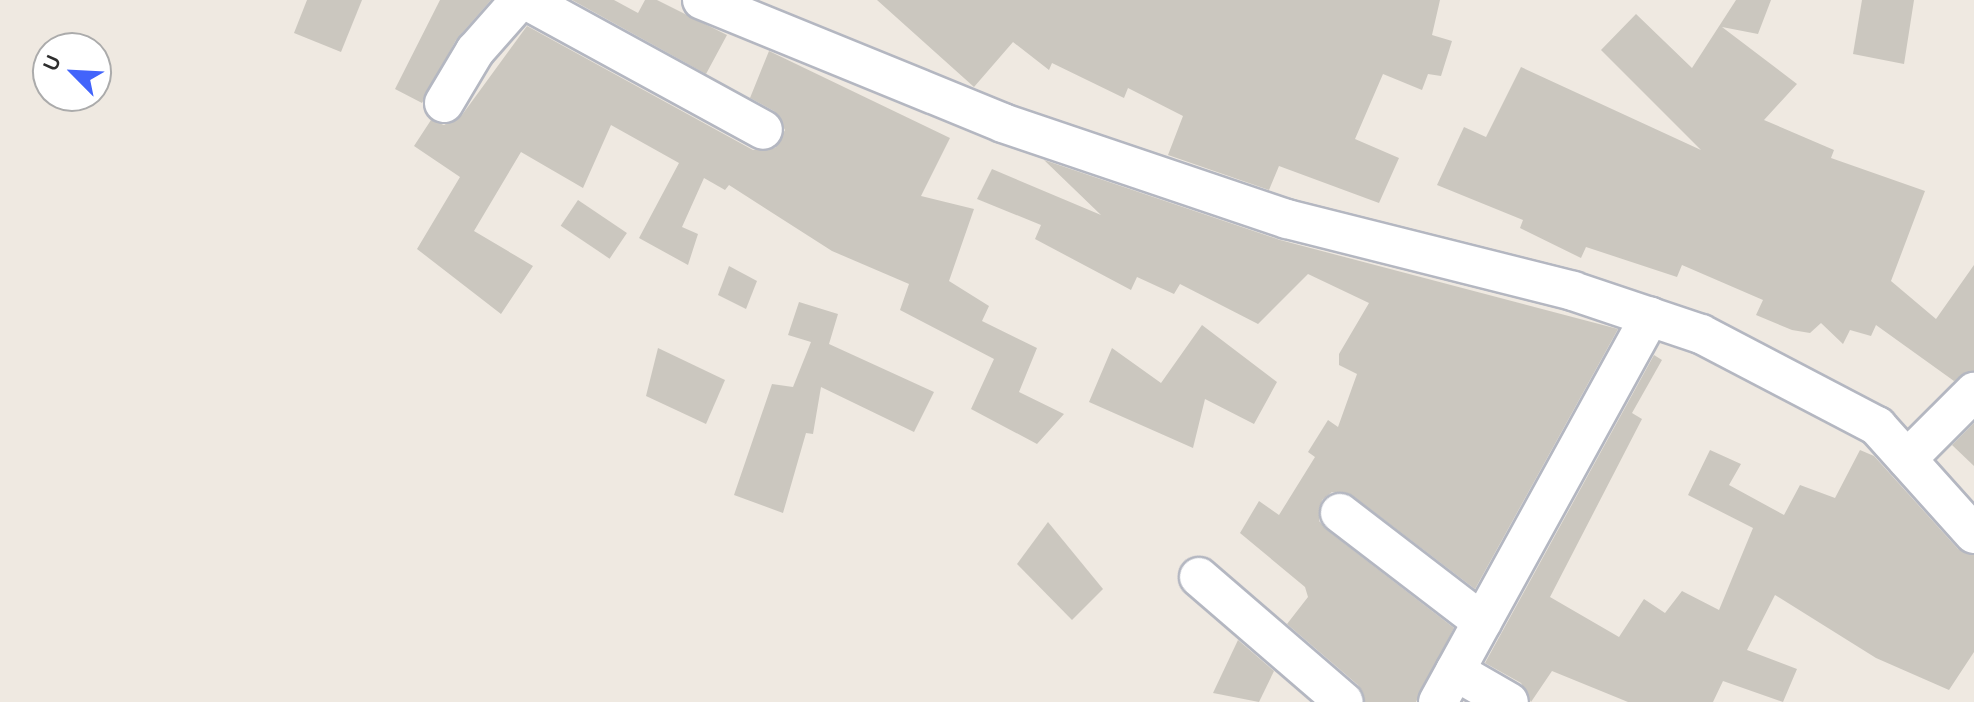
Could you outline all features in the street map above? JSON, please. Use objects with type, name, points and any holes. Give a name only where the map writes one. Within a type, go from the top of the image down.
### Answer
[{"type":"street","points":[[444,103],[475,51],[523,0],[763,130]]},
{"type":"street","points":[[702,0],[1003,123],[1287,219],[1650,317],[1841,401],[1907,459],[1974,534]]},
{"type":"street","points":[[1509,702],[1446,687],[1650,317]]},
{"type":"street","points":[[1907,459],[1974,392]]},
{"type":"street","points":[[1340,513],[1482,622]]},
{"type":"street","points":[[1199,577],[1344,702]]},
{"type":"building","points":[[307,0],[362,0],[341,52],[294,33]]},
{"type":"building","points":[[440,0],[491,0],[456,40],[422,103],[395,89]]},
{"type":"building","points":[[572,0],[614,0],[638,13],[645,0],[657,0],[727,35],[706,74]]},
{"type":"building","points":[[877,0],[1440,0],[1432,35],[1452,41],[1441,76],[1428,74],[1422,90],[1383,74],[1355,139],[1399,158],[1379,203],[1279,166],[1269,190],[1168,155],[1183,116],[1128,88],[1124,98],[1052,63],[1049,70],[1013,42],[974,87]]},
{"type":"building","points":[[1736,0],[1771,0],[1758,34],[1722,27],[1797,84],[1764,120],[1834,150],[1831,158],[1925,191],[1891,281],[1936,319],[1974,265],[1974,371],[1954,381],[1876,325],[1871,336],[1850,330],[1843,344],[1821,323],[1810,333],[1792,330],[1756,315],[1763,300],[1682,265],[1677,277],[1586,247],[1581,258],[1520,228],[1523,220],[1437,185],[1464,127],[1486,137],[1521,67],[1701,150],[1601,50],[1636,14],[1692,68]]},
{"type":"building","points":[[1862,0],[1914,0],[1904,64],[1853,54]]},
{"type":"building","points":[[527,26],[753,150],[775,148],[785,130],[774,111],[750,98],[769,51],[950,138],[921,196],[974,209],[949,281],[989,306],[982,321],[1037,348],[1019,392],[1064,414],[1037,444],[971,409],[994,359],[900,310],[909,284],[832,251],[729,185],[725,190],[704,178],[682,227],[698,234],[688,265],[639,238],[679,163],[611,125],[583,188],[521,152],[474,231],[533,266],[501,314],[417,249],[460,177],[414,146],[431,120],[444,125],[462,115]]},
{"type":"building","points":[[1044,160],[1280,240],[1618,329],[1475,589],[1353,496],[1332,492],[1322,500],[1319,521],[1327,530],[1454,628],[1416,702],[1365,702],[1358,685],[1287,624],[1308,597],[1305,587],[1240,533],[1259,501],[1279,515],[1315,457],[1308,452],[1328,420],[1338,427],[1357,374],[1339,365],[1339,354],[1369,303],[1308,274],[1258,324],[1180,284],[1174,294],[1137,277],[1131,290],[1035,239],[1041,225],[977,199],[992,169],[1101,215]]},
{"type":"building","points":[[578,200],[627,233],[610,259],[561,226]]},
{"type":"building","points":[[729,266],[757,281],[746,309],[718,295]]},
{"type":"building","points":[[799,302],[838,314],[829,344],[934,392],[914,432],[821,387],[813,434],[806,433],[783,513],[734,495],[772,384],[793,387],[811,342],[788,335]]},
{"type":"building","points":[[1202,325],[1277,382],[1254,424],[1205,399],[1193,448],[1089,402],[1112,348],[1161,383]]},
{"type":"building","points":[[658,348],[725,380],[706,424],[646,396]]},
{"type":"building","points":[[1654,355],[1662,360],[1632,413],[1642,419],[1550,597],[1619,637],[1644,599],[1665,613],[1682,591],[1719,610],[1753,528],[1688,495],[1710,450],[1741,464],[1729,485],[1784,515],[1800,485],[1835,498],[1860,450],[1874,456],[1958,549],[1974,555],[1974,652],[1949,690],[1876,658],[1775,595],[1747,650],[1797,669],[1783,702],[1723,681],[1713,702],[1628,702],[1552,671],[1531,702],[1521,683],[1485,663]]},
{"type":"building","points":[[1974,423],[1974,466],[1952,445]]},
{"type":"building","points":[[1048,522],[1103,589],[1072,620],[1017,564]]},
{"type":"building","points":[[1238,640],[1274,671],[1259,702],[1213,693]]}]
